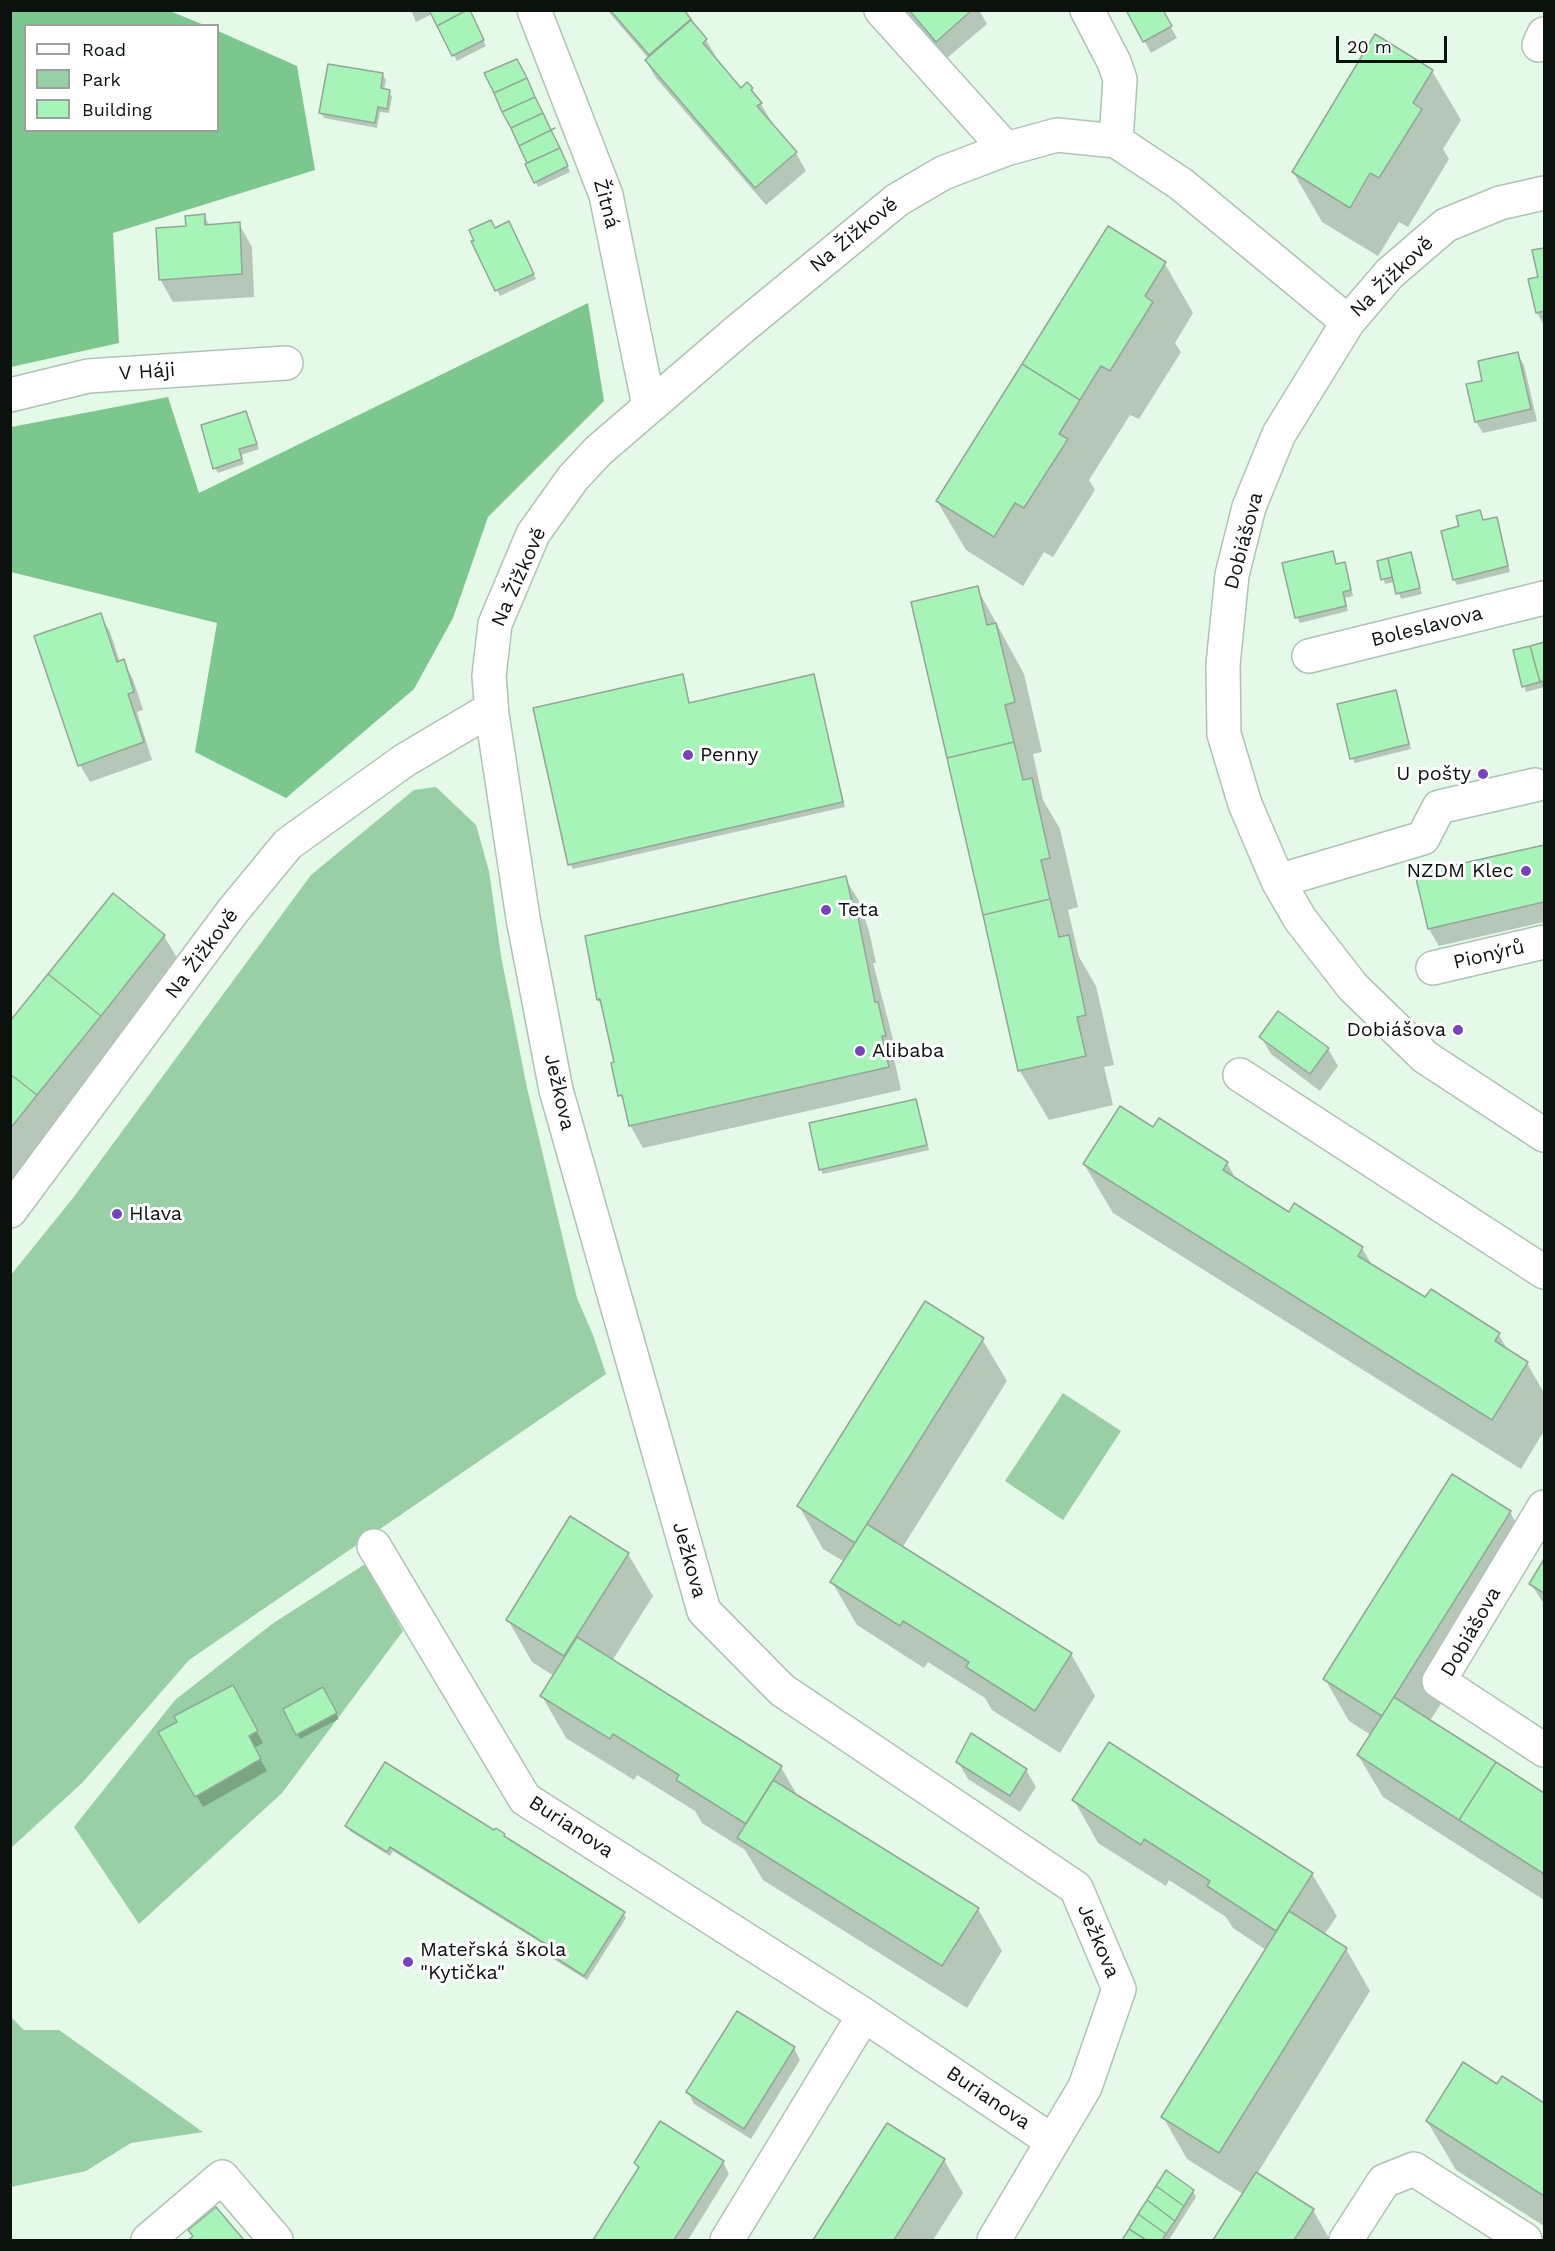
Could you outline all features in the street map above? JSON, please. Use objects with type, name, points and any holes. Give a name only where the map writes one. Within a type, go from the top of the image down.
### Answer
[{"type":"street","name":"Žitná","points":[[534,10],[606,195],[649,406]]},
{"type":"street","points":[[881,10],[1006,149]]},
{"type":"street","points":[[1087,10],[1120,79],[1116,141]]},
{"type":"street","name":"Na Žižkově","points":[[10,1211],[232,912],[288,844],[405,760],[491,709],[489,676],[495,624],[533,534],[573,478],[598,451],[649,406],[897,200],[942,173],[1006,149],[1057,135],[1116,141],[1181,184],[1348,322],[1390,273],[1446,225],[1500,204],[1545,193]]},
{"type":"street","name":"Dobiášova","points":[[1348,322],[1279,434],[1250,507],[1232,575],[1223,665],[1224,734],[1245,804],[1278,881],[1300,919],[1353,987],[1425,1057],[1545,1135]]},
{"type":"street","name":"V Háji","points":[[10,395],[88,376],[286,363]]},
{"type":"street","name":"Boleslavova","points":[[1309,656],[1545,598]]},
{"type":"street","name":"Ježkova","points":[[491,709],[523,918],[556,1090],[704,1611],[782,1690],[1077,1888],[1119,1989],[1085,2087],[994,2241]]},
{"type":"street","points":[[1278,881],[1423,838],[1439,807],[1535,784]]},
{"type":"street","name":"Pionýrů","points":[[1433,968],[1545,942]]},
{"type":"street","points":[[1240,1075],[1545,1272]]},
{"type":"street","name":"Dobiášova","points":[[1545,1507],[1439,1682],[1545,1750]]},
{"type":"street","name":"Burianova","points":[[374,1546],[525,1799],[864,2015],[1052,2141]]},
{"type":"street","points":[[727,2241],[864,2015]]},
{"type":"street","points":[[1346,2241],[1384,2181],[1414,2169],[1525,2241]]},
{"type":"street","points":[[148,2241],[222,2177],[276,2241]]},
{"type":"green space","points":[[10,11],[170,11],[202,24],[24,24],[24,132],[219,132],[219,31],[297,66],[315,170],[113,233],[119,343],[11,367]]},
{"type":"green space","points":[[588,303],[604,401],[488,517],[453,618],[414,689],[286,798],[195,752],[217,623],[11,572],[11,427],[168,397],[199,493]]},
{"type":"green space","points":[[436,787],[476,825],[489,871],[501,956],[527,1088],[577,1298],[606,1374],[189,1660],[82,1783],[11,1848],[10,1276],[73,1198],[311,875],[414,790]]},
{"type":"green space","points":[[1063,1393],[1121,1431],[1063,1520],[1005,1481]]},
{"type":"green space","points":[[365,1564],[403,1631],[282,1793],[139,1924],[74,1827],[175,1700],[272,1624]]},
{"type":"green space","points":[[10,2016],[24,2030],[59,2030],[203,2132],[131,2143],[86,2171],[11,2187]]},
{"type":"building","points":[[429,10],[467,10],[437,26]]},
{"type":"building","points":[[470,10],[484,40],[452,56],[437,26]]},
{"type":"building","points":[[610,10],[684,10],[691,19],[649,55]]},
{"type":"building","points":[[909,10],[972,10],[936,42]]},
{"type":"building","points":[[1126,10],[1163,10],[1172,26],[1143,42]]},
{"type":"building","points":[[691,20],[707,39],[703,43],[741,88],[747,82],[753,88],[751,90],[762,103],[757,106],[797,152],[755,188],[645,60]]},
{"type":"building","points":[[1375,34],[1433,70],[1413,103],[1422,109],[1379,178],[1370,173],[1350,208],[1292,172]]},
{"type":"building","points":[[517,59],[527,78],[494,93],[484,73]]},
{"type":"building","points":[[328,64],[383,73],[381,88],[390,90],[387,109],[378,107],[375,123],[319,113]]},
{"type":"building","points":[[527,78],[535,97],[502,112],[494,93]]},
{"type":"building","points":[[535,97],[543,113],[511,128],[502,112]]},
{"type":"building","points":[[543,113],[551,130],[519,146],[511,128]]},
{"type":"building","points":[[551,130],[560,148],[527,163],[519,146]]},
{"type":"building","points":[[560,148],[568,166],[534,183],[525,164]]},
{"type":"building","points":[[205,214],[205,225],[240,222],[242,274],[159,280],[156,228],[186,226],[185,216]]},
{"type":"building","points":[[491,220],[495,228],[509,221],[534,274],[495,291],[471,241],[474,241],[469,230]]},
{"type":"building","points":[[1108,226],[1166,262],[1145,296],[1153,302],[1110,371],[1101,366],[1080,400],[1022,364]]},
{"type":"building","points":[[1544,248],[1544,311],[1536,313],[1528,279],[1538,277],[1532,250]]},
{"type":"building","points":[[1518,352],[1531,409],[1475,422],[1466,384],[1482,381],[1478,361]]},
{"type":"building","points":[[1022,364],[1080,400],[1059,434],[1068,439],[1024,508],[1015,503],[994,537],[936,501]]},
{"type":"building","points":[[246,411],[257,444],[239,449],[242,459],[213,469],[201,425]]},
{"type":"building","points":[[1480,510],[1483,520],[1497,517],[1508,566],[1453,580],[1441,531],[1459,526],[1456,516]]},
{"type":"building","points":[[1333,551],[1336,564],[1345,562],[1351,590],[1343,592],[1346,606],[1295,618],[1282,563]]},
{"type":"building","points":[[1411,552],[1420,588],[1396,594],[1388,558]]},
{"type":"building","points":[[1388,558],[1392,577],[1381,580],[1377,561]]},
{"type":"building","points":[[978,586],[987,625],[996,623],[1015,702],[1005,705],[1014,742],[947,758],[911,602]]},
{"type":"building","points":[[101,613],[117,662],[124,659],[134,692],[128,694],[144,742],[78,766],[34,636]]},
{"type":"building","points":[[1544,642],[1544,681],[1540,682],[1530,646]]},
{"type":"building","points":[[1530,646],[1540,682],[1522,687],[1513,650]]},
{"type":"building","name":"Penny","points":[[683,674],[689,703],[814,674],[843,802],[568,865],[533,708]]},
{"type":"building","points":[[1396,690],[1409,744],[1350,759],[1337,704]]},
{"type":"building","points":[[1014,742],[1023,780],[1032,778],[1050,858],[1041,860],[1050,899],[983,915],[947,758]]},
{"type":"building","points":[[1544,845],[1544,902],[1428,929],[1415,874]]},
{"type":"building","points":[[846,876],[853,907],[856,907],[875,1002],[878,1002],[886,1036],[882,1036],[889,1067],[629,1126],[622,1095],[618,1096],[611,1063],[614,1062],[600,999],[597,1000],[585,936]]},
{"type":"building","points":[[113,893],[165,935],[101,1016],[48,974]]},
{"type":"building","points":[[1050,899],[1059,937],[1069,935],[1086,1015],[1077,1017],[1086,1056],[1018,1071],[983,915]]},
{"type":"building","points":[[48,974],[101,1016],[37,1095],[10,1074],[10,1021]]},
{"type":"building","points":[[1278,1011],[1329,1048],[1310,1074],[1259,1037]]},
{"type":"building","points":[[10,1074],[37,1095],[10,1129]]},
{"type":"building","points":[[916,1099],[927,1145],[819,1170],[809,1123]]},
{"type":"building","points":[[1120,1106],[1153,1127],[1159,1118],[1228,1162],[1223,1170],[1289,1212],[1294,1203],[1363,1247],[1358,1256],[1425,1297],[1431,1289],[1500,1333],[1495,1341],[1528,1362],[1492,1420],[1083,1164]]},
{"type":"building","points":[[925,1301],[984,1338],[855,1543],[797,1506]]},
{"type":"building","points":[[1452,1474],[1511,1511],[1382,1716],[1323,1679]]},
{"type":"building","points":[[570,1516],[629,1553],[564,1656],[506,1620]]},
{"type":"building","points":[[867,1524],[1072,1653],[1035,1711],[966,1667],[969,1662],[903,1621],[900,1626],[830,1582]]},
{"type":"building","points":[[1544,1559],[1544,1593],[1529,1584]]},
{"type":"building","points":[[577,1637],[782,1766],[746,1824],[676,1780],[679,1775],[613,1734],[610,1739],[540,1696]]},
{"type":"building","points":[[233,1685],[258,1731],[249,1736],[261,1759],[195,1797],[158,1732],[177,1722],[174,1716]]},
{"type":"building","points":[[323,1687],[337,1713],[296,1735],[283,1709]]},
{"type":"building","points":[[1394,1697],[1496,1762],[1459,1820],[1357,1755]]},
{"type":"building","points":[[971,1733],[1027,1769],[1010,1796],[956,1762]]},
{"type":"building","points":[[1109,1742],[1313,1873],[1276,1931],[1207,1886],[1210,1881],[1144,1839],[1141,1845],[1072,1800]]},
{"type":"building","points":[[385,1762],[494,1830],[496,1828],[505,1834],[504,1836],[625,1912],[584,1976],[542,1949],[546,1944],[390,1847],[387,1852],[345,1826]]},
{"type":"building","points":[[1496,1762],[1544,1793],[1544,1874],[1459,1820]]},
{"type":"building","points":[[773,1780],[979,1908],[942,1966],[737,1838]]},
{"type":"building","points":[[1289,1911],[1347,1948],[1219,2153],[1161,2117]]},
{"type":"building","points":[[737,2011],[795,2047],[744,2129],[686,2092]]},
{"type":"building","points":[[1463,2062],[1497,2084],[1502,2076],[1544,2103],[1544,2196],[1426,2121]]},
{"type":"building","points":[[660,2121],[724,2161],[674,2240],[593,2240],[639,2167],[634,2163]]},
{"type":"building","points":[[887,2123],[945,2159],[894,2240],[813,2240]]},
{"type":"building","points":[[1166,2170],[1194,2190],[1184,2206],[1156,2186]]},
{"type":"building","points":[[1256,2172],[1314,2209],[1294,2240],[1213,2240]]},
{"type":"building","points":[[1156,2186],[1184,2206],[1175,2221],[1147,2200]]},
{"type":"building","points":[[1147,2200],[1175,2221],[1166,2234],[1138,2214]]},
{"type":"building","points":[[216,2207],[244,2240],[188,2240],[193,2236],[188,2230]]},
{"type":"building","points":[[1138,2214],[1166,2234],[1162,2240],[1146,2240],[1129,2229]]},
{"type":"building","points":[[1129,2229],[1146,2240],[1122,2240]]},
{"type":"place","name":"Penny","points":[[688,755]]},
{"type":"place","name":"U pošty","points":[[1483,774]]},
{"type":"place","name":"NZDM Klec","points":[[1526,871]]},
{"type":"place","name":"Teta","points":[[826,910]]},
{"type":"place","name":"Dobiášova","points":[[1458,1030]]},
{"type":"place","name":"Alibaba","points":[[860,1051]]},
{"type":"place","name":"Hlava","points":[[117,1214]]},
{"type":"place","name":"Mateřská škola \"Kytička\"","points":[[408,1962]]}]
